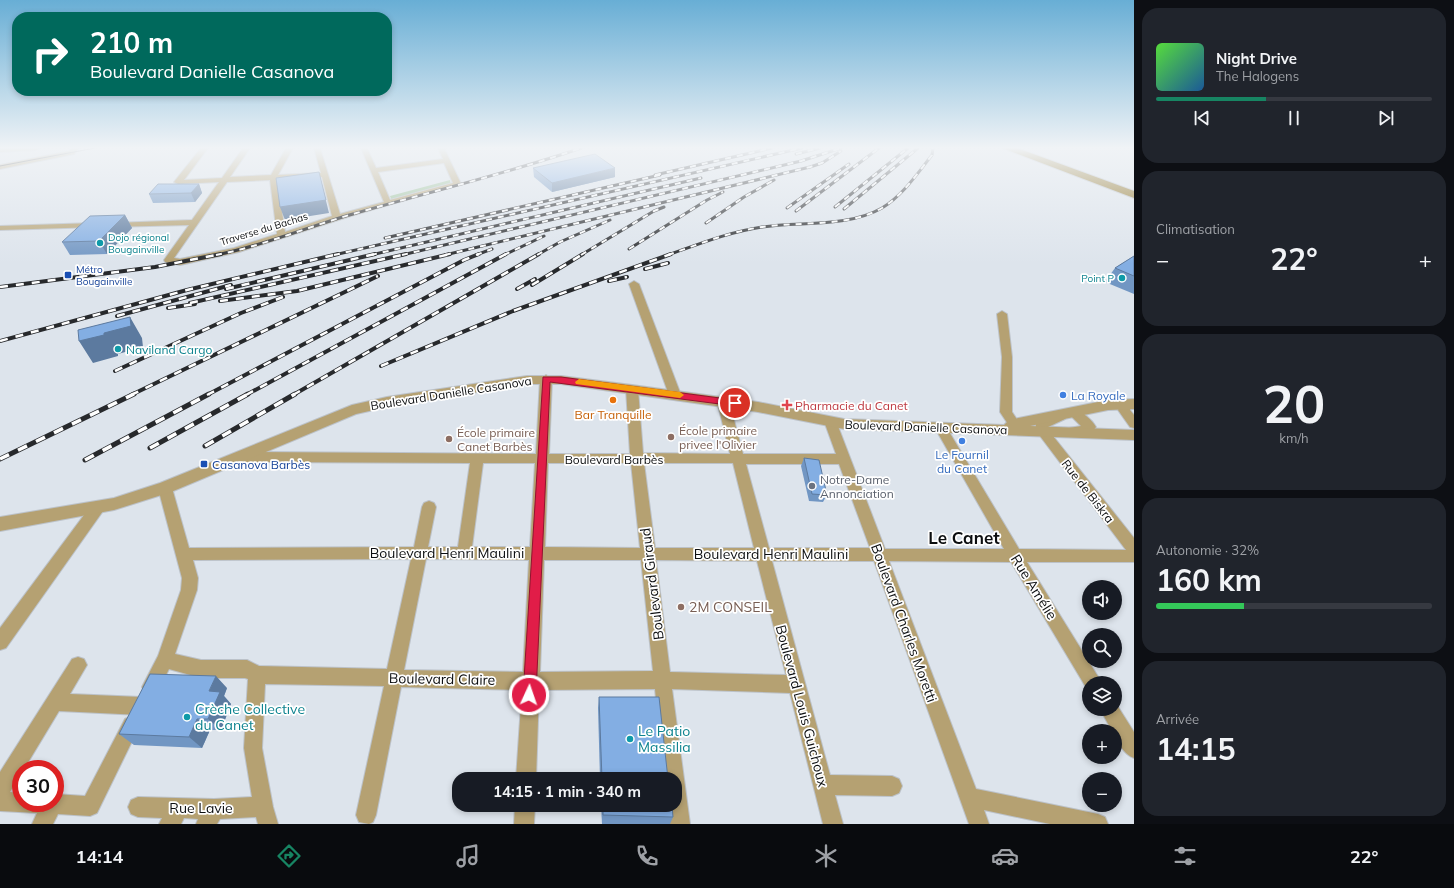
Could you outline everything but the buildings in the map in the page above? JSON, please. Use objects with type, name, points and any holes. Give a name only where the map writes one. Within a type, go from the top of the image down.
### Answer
[{"type":"main road","points":[[1111,186],[1134,195]]},
{"type":"street","points":[[0,228],[195,222],[220,186]]},
{"type":"street","points":[[274,186],[281,236]]},
{"type":"street","points":[[328,186],[337,218]]},
{"type":"street","points":[[380,186],[388,203]]},
{"type":"street","name":"Traverse du Bachas","points":[[195,222],[168,260],[180,262],[236,250],[337,218],[448,186]]},
{"type":"street","points":[[634,284],[675,395]]},
{"type":"street","points":[[1002,314],[1007,357],[1006,412],[1010,427],[1108,406],[1130,405]]},
{"type":"street","points":[[526,772],[546,379]]},
{"type":"street","name":"Boulevard Danielle Casanova","points":[[0,524],[98,507],[165,488],[352,410],[527,380],[546,379],[723,401],[844,424],[941,428],[1010,427],[1051,432],[1134,436]]},
{"type":"street","name":"Boulevard Giraud","points":[[632,389],[637,459],[673,772]]},
{"type":"street","name":"Boulevard Louis Guichoux","points":[[723,401],[833,824]]},
{"type":"street","points":[[1130,405],[1124,410],[1133,422]]},
{"type":"street","points":[[1068,414],[1089,425],[1088,429],[1051,432],[1042,425],[1068,414]]},
{"type":"street","name":"Boulevard Charles Moretti","points":[[830,421],[979,824]]},
{"type":"street","name":"Rue Amélie","points":[[941,428],[1015,556],[1089,676]]},
{"type":"street","name":"Rue de Biskra","points":[[1051,432],[1134,549]]},
{"type":"street","name":"Boulevard Barbès","points":[[240,457],[477,459],[738,458],[795,461],[844,459]]},
{"type":"street","points":[[464,553],[477,459]]},
{"type":"street","points":[[64,805],[90,806],[165,660],[189,590],[190,578],[165,488]]},
{"type":"street","points":[[0,642],[98,507]]},
{"type":"street","points":[[366,815],[429,507]]},
{"type":"street","name":"Boulevard Henri Maulini","points":[[183,554],[464,553],[1134,556]]},
{"type":"street","name":"Boulevard Claire","points":[[165,660],[201,669],[247,670],[257,675],[530,681],[663,680],[796,684]]},
{"type":"street","points":[[0,790],[78,665]]},
{"type":"street","points":[[257,675],[253,748],[266,816]]},
{"type":"street","points":[[55,702],[141,706]]},
{"type":"street","points":[[1113,716],[1134,749]]},
{"type":"street","points":[[822,785],[892,786]]},
{"type":"street","points":[[969,797],[1098,824]]},
{"type":"street","points":[[0,801],[12,802]]},
{"type":"street","name":"Rue Lavie","points":[[138,807],[174,816],[266,816]]},
{"type":"street","points":[[42,824],[48,812]]},
{"type":"street","points":[[524,824],[525,812]]},
{"type":"street","points":[[678,812],[680,824]]},
{"type":"green space","points":[[426,186],[446,186],[392,201],[390,196]]},
{"type":"railway","points":[[216,255],[251,247],[336,219],[454,186]]},
{"type":"railway","points":[[385,238],[610,186]]},
{"type":"railway","points":[[334,255],[634,186]]},
{"type":"railway","points":[[371,255],[665,186]]},
{"type":"railway","points":[[402,255],[693,186]]},
{"type":"railway","points":[[445,255],[729,186]]},
{"type":"railway","points":[[706,223],[744,197],[763,186]]},
{"type":"railway","points":[[787,208],[817,186]]},
{"type":"railway","points":[[796,211],[828,186]]},
{"type":"railway","points":[[835,207],[860,186]]},
{"type":"railway","points":[[844,209],[871,186]]},
{"type":"railway","points":[[668,255],[714,239],[750,229],[777,225],[823,223],[854,219],[882,208],[897,197],[907,186]]},
{"type":"railway","points":[[629,249],[707,200],[723,192]]},
{"type":"railway","points":[[581,255],[654,211],[664,207]]},
{"type":"railway","points":[[537,255],[560,242],[610,220]]},
{"type":"railway","points":[[505,254],[544,236]]},
{"type":"railway","points":[[476,255],[492,249]]},
{"type":"railway","points":[[216,255],[221,254]]},
{"type":"railway","points":[[0,341],[187,290],[338,254]]},
{"type":"railway","points":[[226,289],[375,254]]},
{"type":"railway","points":[[190,303],[406,254]]},
{"type":"railway","points":[[220,301],[297,291],[450,254]]},
{"type":"railway","points":[[207,395],[464,260],[479,254]]},
{"type":"railway","points":[[246,395],[505,254]]},
{"type":"railway","points":[[293,395],[539,254]]},
{"type":"railway","points":[[532,285],[583,254]]},
{"type":"railway","points":[[381,366],[513,311],[671,254]]},
{"type":"railway","points":[[0,287],[155,267],[216,255]]},
{"type":"railway","points":[[645,269],[668,263]]},
{"type":"railway","points":[[131,395],[378,276]]},
{"type":"railway","points":[[609,281],[627,277]]},
{"type":"railway","points":[[517,289],[535,279]]},
{"type":"railway","points":[[117,316],[231,285]]},
{"type":"railway","points":[[115,371],[241,313],[283,297]]},
{"type":"railway","points":[[168,308],[195,304]]},
{"type":"railway","points":[[0,459],[134,394]]},
{"type":"railway","points":[[85,460],[209,394]]},
{"type":"railway","points":[[150,448],[248,394]]},
{"type":"railway","points":[[205,446],[295,394]]},
{"type":"slow traffic","points":[[579,382],[680,395]]},
{"type":"place","name":"Dojo régional Bougainville","points":[[100,243]]},
{"type":"place","name":"Métro Bougainville","points":[[68,275]]},
{"type":"place","name":"Point P","points":[[1122,278]]},
{"type":"place","name":"Naviland Cargo","points":[[118,349]]},
{"type":"place","name":"La Royale","points":[[1063,395]]},
{"type":"place","name":"Bar Tranquille","points":[[613,400]]},
{"type":"place","name":"Pharmacie du Canet","points":[[787,405]]},
{"type":"place","name":"École primaire privee l'Olivier","points":[[671,437]]},
{"type":"place","name":"École primaire Canet Barbès","points":[[449,439]]},
{"type":"place","name":"Le Fournil du Canet","points":[[962,441]]},
{"type":"place","name":"Casanova Barbès","points":[[204,464]]},
{"type":"place","name":"Notre-Dame Annonciation","points":[[812,486]]},
{"type":"place","name":"2M CONSEIL","points":[[681,607]]},
{"type":"place","name":"Crèche Collective du Canet","points":[[187,717]]},
{"type":"place","name":"Le Patio Massilia","points":[[630,739]]},
{"type":"district","name":"Le Canet","points":[[964,537]]},
{"type":"route","points":[[529,695],[546,379],[735,403]]}]
